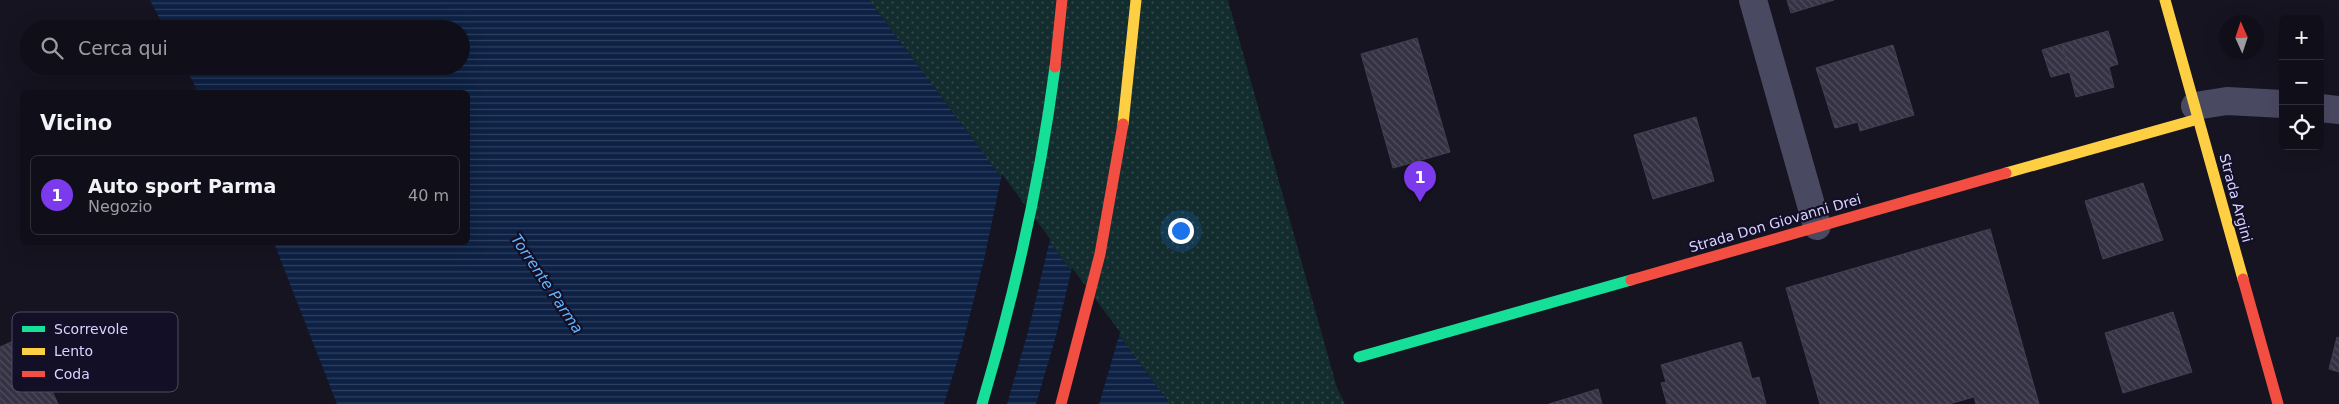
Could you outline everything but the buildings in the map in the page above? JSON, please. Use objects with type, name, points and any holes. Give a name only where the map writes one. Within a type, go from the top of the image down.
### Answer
[{"type":"main road","points":[[982,404],[1005,327],[1034,200],[1056,61],[1062,0]]},
{"type":"main road","points":[[1061,404],[1084,319],[1113,186],[1127,100],[1136,0]]},
{"type":"main road","name":"Strada Argini","points":[[2165,0],[2278,404]]},
{"type":"main road","name":"Strada Don Giovanni Drei","points":[[1359,357],[1817,226],[2196,112]]},
{"type":"street","points":[[1753,0],[1817,226]]},
{"type":"street","points":[[2196,112],[2227,100],[2279,104]]},
{"type":"street","points":[[2324,108],[2339,110]]},
{"type":"green space","points":[[869,0],[1228,0],[1337,388],[1345,404],[1170,404]]},
{"type":"water","name":"Torrente Parma","points":[[150,0],[869,0],[1170,404],[337,404],[275,245],[470,245],[470,90],[197,90],[190,75],[470,75],[470,20],[160,20]]},
{"type":"pier","points":[[1002,174],[1050,239],[1029,328],[1007,404],[944,404],[962,346],[984,260]]},
{"type":"pier","points":[[1072,268],[1120,332],[1099,404],[1036,404],[1056,336]]},
{"type":"traffic: fast","points":[[982,404],[1016,279],[1042,152],[1055,67]]},
{"type":"traffic: fast","points":[[1359,357],[1631,280]]},
{"type":"traffic: slow","points":[[1123,124],[1136,0]]},
{"type":"traffic: slow","points":[[2165,0],[2243,279]]},
{"type":"traffic: slow","points":[[2006,173],[2198,119]]},
{"type":"traffic: jam","points":[[1055,67],[1062,0]]},
{"type":"traffic: jam","points":[[1061,404],[1100,254],[1123,124]]},
{"type":"traffic: jam","points":[[1631,280],[2006,173]]},
{"type":"traffic: jam","points":[[2243,279],[2278,404]]},
{"type":"place","name":"Auto sport Parma","points":[[1420,202]]}]
